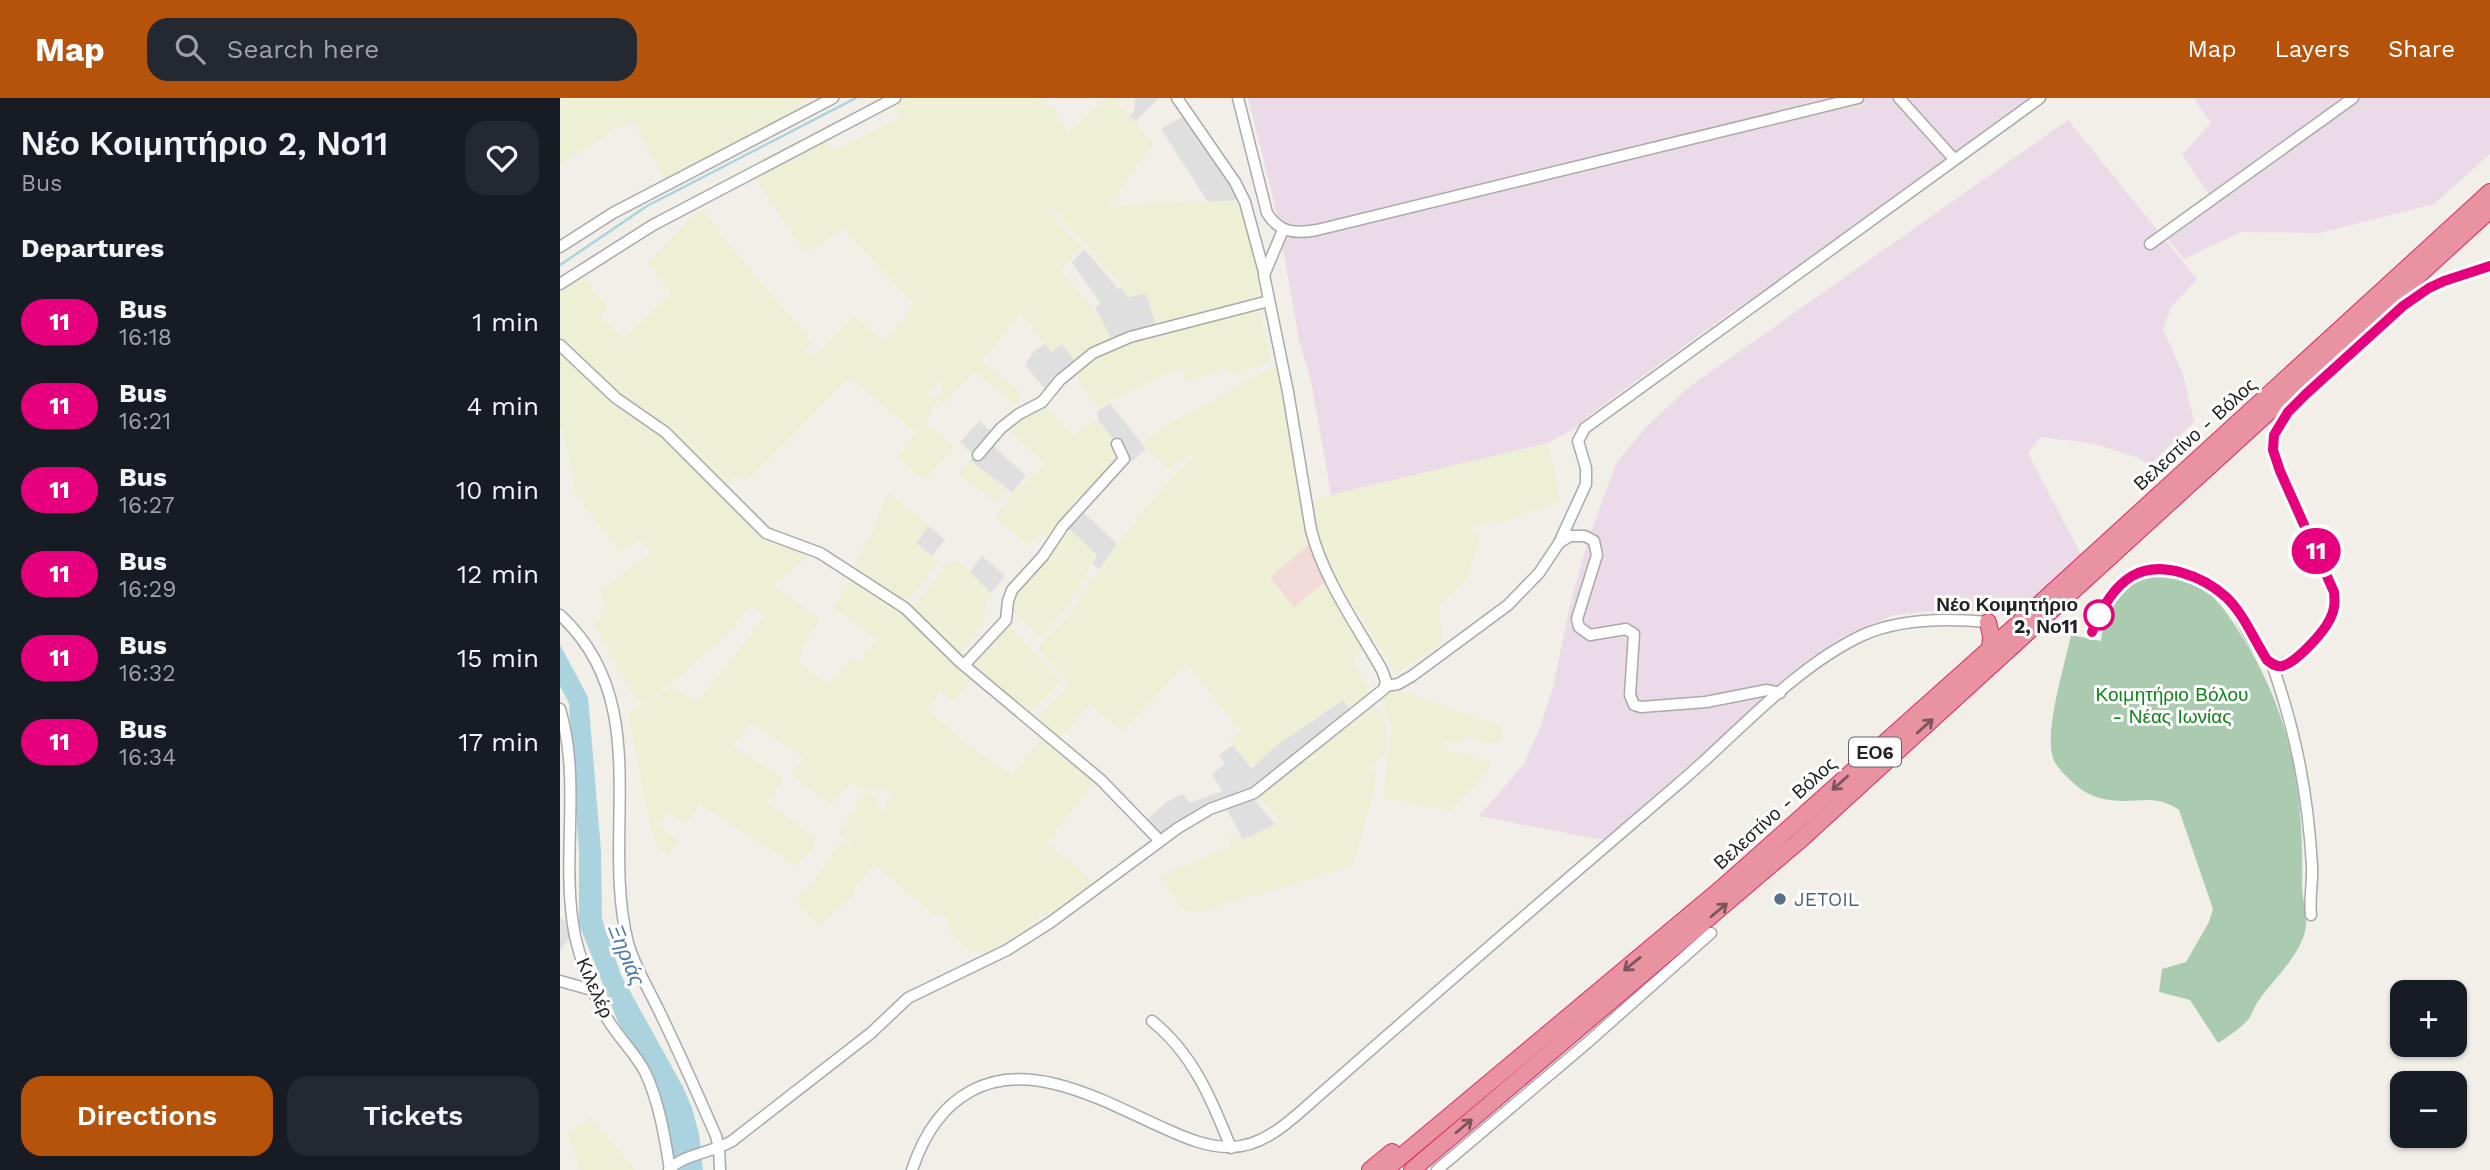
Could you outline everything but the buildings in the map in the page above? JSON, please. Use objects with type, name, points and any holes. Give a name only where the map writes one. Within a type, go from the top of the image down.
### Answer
[{"type":"highway","name":"Βελεστίνο - Βόλος","points":[[1385,1170],[1722,888],[1990,649],[2490,191]]},
{"type":"highway","name":"Βελεστίνο - Βόλος","points":[[1412,1170],[1657,972],[2490,210]]},
{"type":"highway","points":[[1988,622],[2012,629]]},
{"type":"highway","points":[[1988,622],[1992,636],[1990,649]]},
{"type":"highway","points":[[1370,1170],[1496,1067],[1560,1022]]},
{"type":"street","points":[[560,247],[612,213],[833,98]]},
{"type":"street","points":[[560,284],[653,225],[895,98]]},
{"type":"street","points":[[1177,98],[1235,182],[1245,202],[1264,272],[1315,543],[1328,574],[1382,670],[1386,686]]},
{"type":"street","points":[[1238,98],[1267,213],[1283,230],[1298,233],[1858,98]]},
{"type":"street","points":[[1899,98],[1954,159]]},
{"type":"street","points":[[671,1168],[739,1136],[871,1033],[908,998],[1007,950],[1051,922],[1202,813],[1254,793],[1337,725],[1376,697],[1386,686],[1398,684],[1412,676],[1508,605],[1539,573],[1559,543],[1586,484],[1586,468],[1578,441],[1585,428],[2040,98]]},
{"type":"street","points":[[2150,244],[2353,98]]},
{"type":"street","points":[[1264,272],[1283,230]]},
{"type":"street","points":[[2272,664],[2281,666],[2290,662],[2316,639],[2329,622],[2335,601],[2330,581],[2276,460],[2272,441],[2280,422],[2306,394],[2414,298],[2444,281],[2490,266]]},
{"type":"street","points":[[978,455],[1001,428],[1019,414],[1042,402],[1060,380],[1093,353],[1137,335],[1269,301]]},
{"type":"street","points":[[560,345],[616,398],[665,432],[765,533],[815,550],[905,608],[965,664],[1101,780],[1160,841]]},
{"type":"street","points":[[965,664],[1006,620],[1012,590],[1043,556],[1063,526],[1124,459],[1117,444]]},
{"type":"street","points":[[1559,543],[1570,536],[1585,536],[1596,545],[1597,555],[1577,619],[1579,627],[1590,635],[1626,629],[1634,634],[1630,695],[1634,705],[1641,707],[1706,702],[1767,690],[1780,693]]},
{"type":"street","points":[[2092,632],[2102,609],[2126,580],[2136,574],[2152,570],[2177,572],[2206,583],[2225,597],[2272,664],[2290,718],[2302,766],[2312,869],[2311,915]]},
{"type":"street","points":[[560,615],[574,629],[595,660],[612,705],[620,761],[620,897],[630,951],[678,1052],[715,1149],[720,1170]]},
{"type":"street","points":[[912,1170],[925,1138],[950,1105],[976,1088],[1009,1078],[1050,1082],[1197,1142],[1231,1148],[1256,1141],[1284,1125],[1679,784],[1780,693],[1826,656],[1865,634],[1930,620],[1950,618],[1988,622]]},
{"type":"street","name":"Κιλελέρ","points":[[560,709],[568,751],[571,914],[575,939],[592,990],[608,1020],[645,1073],[656,1103],[671,1168]]},
{"type":"street","points":[[1437,1170],[1657,972],[1711,933]]},
{"type":"street","points":[[560,981],[592,990]]},
{"type":"street","points":[[1152,1021],[1167,1034],[1196,1069],[1231,1148]]},
{"type":"shaded area","points":[[1135,98],[1159,98],[1135,122],[1129,116],[1134,112]]},
{"type":"shaded area","points":[[1248,98],[2031,98],[1780,281],[1734,310],[1588,416],[1577,427],[1548,443],[1331,495],[1311,380],[1300,344],[1274,201]]},
{"type":"shaded area","points":[[2193,98],[2490,98],[2490,154],[2434,204],[2320,233],[2241,232],[2184,259],[2168,239],[2216,204],[2182,155],[2211,123]]},
{"type":"shaded area","points":[[1184,116],[1241,200],[1209,203],[1161,129]]},
{"type":"shaded area","points":[[2068,120],[2197,279],[2171,307],[2163,329],[2183,374],[2194,422],[2150,465],[2136,457],[2091,443],[2040,437],[2028,453],[2082,557],[2013,618],[1996,612],[1945,610],[1894,615],[1842,637],[1800,666],[1606,839],[1479,816],[1524,764],[1538,733],[1553,687],[1570,605],[1588,540],[1616,464],[1644,429],[1689,387]]},
{"type":"shaded area","points":[[1084,249],[1118,289],[1124,288],[1128,297],[1146,293],[1157,328],[1113,341],[1095,308],[1101,303],[1072,263]]},
{"type":"shaded area","points":[[1045,344],[1052,352],[1061,344],[1077,362],[1048,392],[1025,365],[1035,350]]},
{"type":"shaded area","points":[[1110,403],[1146,449],[1131,462],[1118,441],[1115,442],[1099,421],[1097,412]]},
{"type":"shaded area","points":[[979,421],[994,434],[988,441],[1026,476],[1012,492],[970,461],[975,456],[960,442]]},
{"type":"shaded area","points":[[1082,511],[1117,544],[1101,570],[1092,564],[1097,555],[1067,528]]},
{"type":"shaded area","points":[[929,526],[945,540],[932,556],[916,543]]},
{"type":"shaded area","points":[[1309,544],[1326,581],[1294,608],[1270,577]]},
{"type":"shaded area","points":[[982,556],[1005,576],[991,593],[970,572]]},
{"type":"shaded area","points":[[1343,700],[1351,711],[1251,790],[1160,836],[1146,821],[1166,802],[1182,794],[1190,803],[1222,791],[1212,774],[1225,764],[1219,755],[1233,745],[1252,768],[1273,748]]},
{"type":"shaded area","points":[[1252,797],[1275,824],[1243,840],[1226,808]]},
{"type":"shaded area","points":[[560,918],[569,922],[572,934],[560,951]]},
{"type":"green space","points":[[560,98],[810,98],[800,103],[802,110],[666,182],[633,121],[620,129],[617,126],[560,164]]},
{"type":"green space","points":[[908,98],[1039,98],[1058,113],[1055,117],[1068,132],[1108,98],[1114,98],[1153,144],[1109,206],[1241,200],[1262,297],[1157,328],[1146,293],[1128,297],[1114,276],[1053,208],[1049,212],[1081,247],[1061,270],[1102,322],[1113,341],[1077,362],[1061,344],[1052,352],[1020,313],[982,361],[1020,392],[1018,407],[974,371],[941,407],[937,398],[944,386],[937,381],[929,394],[936,401],[926,424],[953,446],[924,481],[897,457],[917,433],[849,377],[750,477],[744,482],[735,476],[725,486],[613,391],[560,338],[560,291],[582,276],[608,309],[600,317],[624,339],[671,294],[649,262],[700,208],[813,342],[805,350],[813,358],[854,316],[884,342],[904,319],[913,303],[843,227],[815,248],[802,248],[755,178],[826,141],[832,151],[901,118],[894,106]]},
{"type":"green space","points":[[1258,305],[1271,362],[1230,374],[1225,368],[1186,382],[1181,367],[1097,408],[1074,373],[1074,370],[1116,343]]},
{"type":"green space","points":[[560,350],[658,429],[753,525],[808,551],[807,557],[773,585],[820,619],[803,644],[800,655],[800,662],[813,674],[830,684],[851,659],[859,663],[877,640],[834,607],[854,576],[903,610],[974,677],[954,702],[940,691],[927,710],[967,744],[1012,776],[1044,735],[1096,781],[1048,843],[1092,881],[1092,884],[1069,903],[1062,905],[1065,909],[1051,919],[1036,910],[1040,918],[1017,936],[986,952],[970,952],[952,933],[947,924],[950,921],[941,912],[935,915],[874,864],[855,888],[853,895],[820,926],[795,900],[812,884],[842,841],[849,845],[851,843],[839,835],[866,791],[877,800],[876,806],[896,816],[885,806],[893,796],[882,786],[875,793],[851,783],[831,805],[792,775],[803,757],[751,722],[733,747],[784,779],[767,803],[812,835],[815,839],[813,847],[796,866],[700,804],[686,824],[667,811],[657,825],[678,841],[668,856],[663,852],[651,829],[630,712],[673,687],[697,703],[765,617],[751,606],[725,636],[684,673],[644,703],[631,692],[594,624],[606,610],[601,590],[651,553],[640,539],[622,551],[597,523],[575,492],[569,453],[563,435],[564,426],[560,429]]},
{"type":"green space","points":[[1278,365],[1309,544],[1270,578],[1294,607],[1326,581],[1365,649],[1352,660],[1371,696],[1351,711],[1343,700],[1273,748],[1251,768],[1230,741],[1241,731],[1186,663],[1122,731],[1090,704],[1060,738],[1036,720],[1069,684],[1038,647],[1069,617],[1117,544],[1170,480],[1194,457],[1188,455],[1167,468],[1141,444],[1170,423]]},
{"type":"green space","points":[[1043,403],[1074,436],[1095,420],[1099,421],[1115,442],[1119,456],[1107,472],[1072,504],[1049,538],[1038,535],[1029,545],[995,517],[1014,492],[1046,464],[1007,428]]},
{"type":"green space","points":[[1548,443],[1560,501],[1508,520],[1470,525],[1480,539],[1464,583],[1439,606],[1442,643],[1396,674],[1338,581],[1322,544],[1310,500]]},
{"type":"green space","points":[[970,461],[1007,488],[996,502],[958,474]]},
{"type":"green space","points":[[888,492],[929,526],[916,543],[939,562],[905,601],[854,566],[875,528]]},
{"type":"green space","points":[[1067,528],[1084,542],[1095,557],[1076,593],[1042,638],[1014,613],[1015,595]]},
{"type":"green space","points":[[959,561],[991,593],[985,607],[984,621],[959,655],[912,609],[947,564]]},
{"type":"green space","name":"Κοιμητήριο Βόλου - Νέας Ιωνίας","points":[[2157,574],[2173,576],[2198,585],[2217,601],[2234,623],[2273,696],[2292,756],[2297,787],[2305,932],[2296,952],[2263,994],[2249,1019],[2218,1043],[2190,1000],[2159,992],[2162,969],[2186,962],[2209,922],[2213,909],[2179,810],[2154,800],[2121,801],[2088,794],[2060,769],[2053,758],[2051,746],[2053,715],[2071,635],[2101,641],[2107,616],[2117,596],[2133,582]]},
{"type":"green space","points":[[1008,624],[1061,681],[1030,713],[972,663]]},
{"type":"green space","points":[[1395,689],[1500,726],[1503,733],[1498,744],[1463,736],[1461,742],[1444,740],[1442,749],[1492,762],[1479,781],[1449,811],[1383,797],[1391,725],[1383,697]]},
{"type":"green space","points":[[1374,705],[1383,715],[1386,745],[1384,755],[1369,767],[1375,772],[1375,784],[1353,866],[1197,912],[1183,910],[1161,876],[1231,846],[1229,839],[1240,835],[1243,840],[1281,821],[1259,797]]},
{"type":"green space","points":[[591,1117],[634,1170],[580,1170],[568,1134]]},
{"type":"water","points":[[560,645],[588,697],[601,850],[602,919],[621,975],[692,1108],[699,1134],[703,1170],[676,1170],[670,1138],[650,1074],[618,1022],[579,924],[579,852],[569,703],[560,686]]},
{"type":"waterway","points":[[560,265],[647,206],[856,98]]},
{"type":"bus line","name":"11","points":[[2092,632],[2102,609],[2126,580],[2145,571],[2159,570],[2186,574],[2206,583],[2225,597],[2269,663],[2281,666],[2290,662],[2316,639],[2334,610],[2334,592],[2276,460],[2272,441],[2280,422],[2306,394],[2403,306],[2444,281],[2490,266]]},
{"type":"place","name":"Νέο Κοιμητήριο 2, Νο11","points":[[2099,615]]},
{"type":"place","name":"JETOIL","points":[[1780,899]]},
{"type":"water label","name":"Ξηριάς","points":[[627,955]]}]
